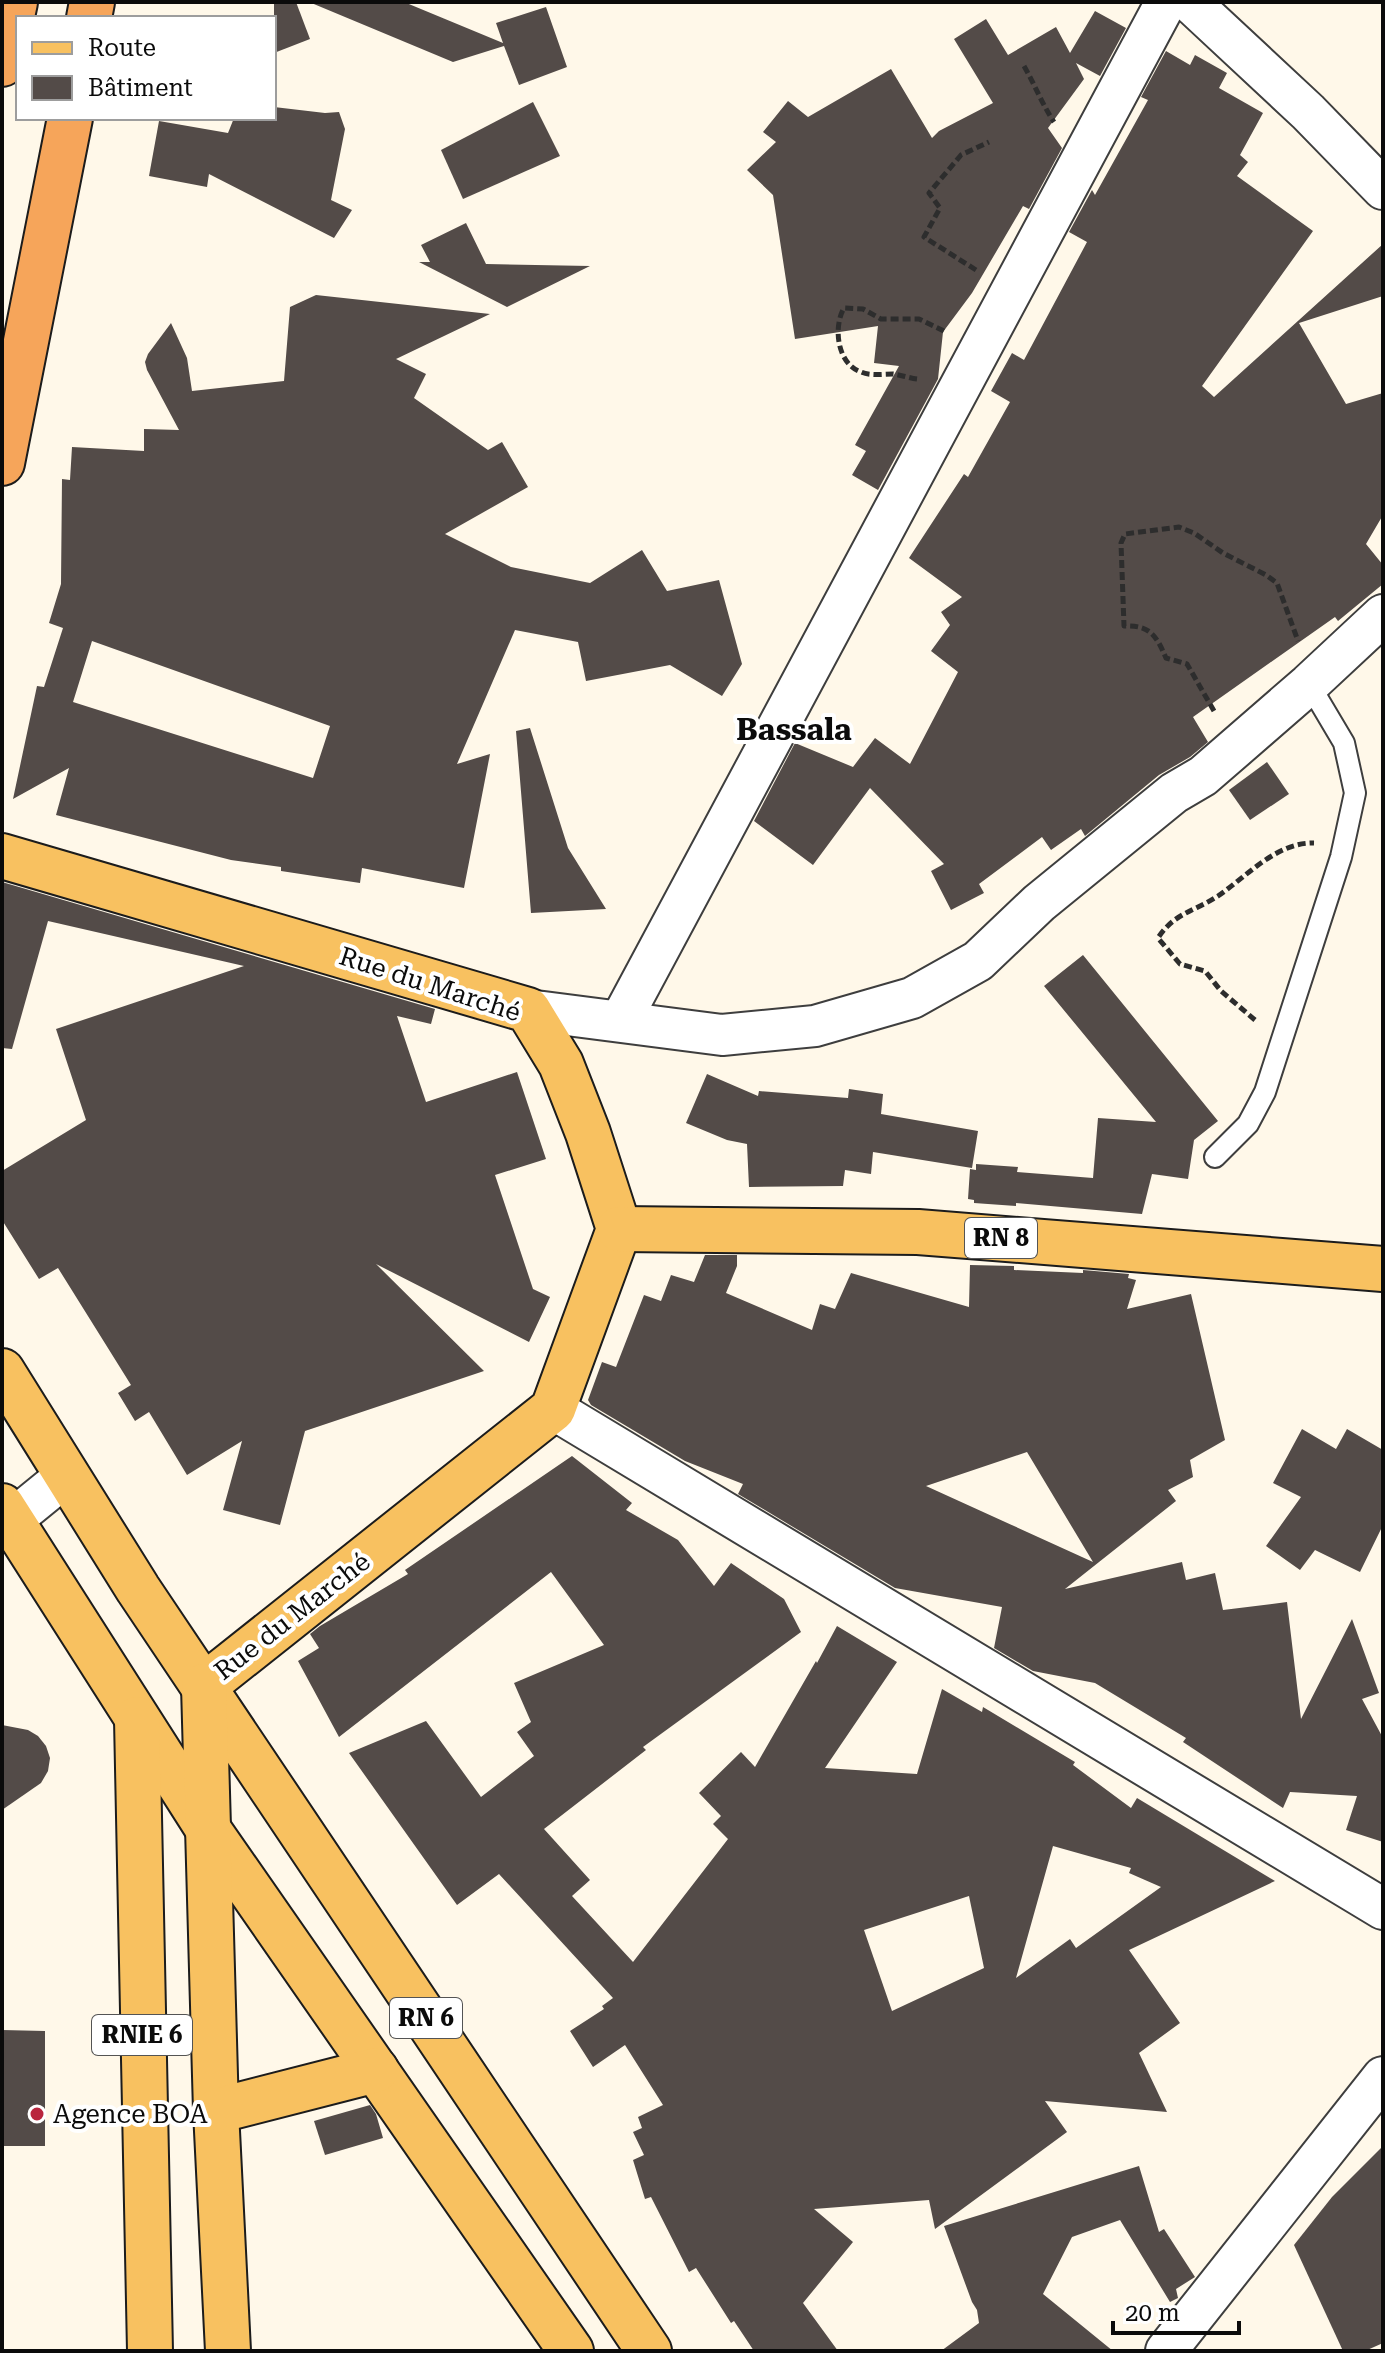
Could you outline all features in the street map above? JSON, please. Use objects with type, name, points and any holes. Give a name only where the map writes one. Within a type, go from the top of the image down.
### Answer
[{"type":"highway","points":[[2,64],[15,2]]},
{"type":"highway","points":[[2,463],[70,120]]},
{"type":"main road","name":"Rue du Marché","points":[[2,856],[528,1010],[561,1064],[588,1133],[619,1229]]},
{"type":"main road","name":"RN 8","points":[[619,1229],[918,1232],[1383,1269]]},
{"type":"main road","points":[[553,1409],[619,1229]]},
{"type":"main road","points":[[2,1371],[138,1589],[204,1686]]},
{"type":"main road","name":"Rue du Marché","points":[[204,1686],[553,1409]]},
{"type":"main road","points":[[5,1518],[137,1719]]},
{"type":"main road","name":"RNIE 6","points":[[204,1686],[216,2111],[228,2351]]},
{"type":"main road","name":"RN 6","points":[[204,1686],[649,2351]]},
{"type":"main road","name":"RNIE 6","points":[[137,1719],[144,2347]]},
{"type":"main road","name":"RN 6","points":[[137,1719],[208,1829],[571,2351]]},
{"type":"main road","points":[[216,2111],[376,2070]]},
{"type":"street","points":[[621,1020],[1166,2]]},
{"type":"street","points":[[1190,2],[1308,112],[1383,189]]},
{"type":"street","points":[[528,1010],[722,1035],[815,1026],[912,998],[978,961],[1039,903],[1174,793],[1203,776],[1383,615]]},
{"type":"street","points":[[553,1409],[1383,1909]]},
{"type":"street","points":[[5,1518],[67,1475]]},
{"type":"street","points":[[1166,2351],[1383,2077]]},
{"type":"lane","points":[[1215,1157],[1248,1124],[1265,1092],[1343,849],[1355,793],[1344,743],[1309,684]]},
{"type":"path","points":[[1024,66],[1043,106],[1064,139],[1084,155]]},
{"type":"path","points":[[989,142],[961,155],[929,193],[940,208],[924,237],[1012,290]]},
{"type":"path","points":[[955,395],[932,382],[896,374],[860,372],[846,360],[838,343],[839,317],[844,308],[863,309],[881,319],[919,319],[937,325],[963,346],[978,353]]},
{"type":"path","points":[[1231,750],[1226,729],[1187,664],[1166,658],[1153,634],[1141,625],[1124,626],[1121,543],[1125,534],[1179,527],[1277,583],[1296,633],[1309,684]]},
{"type":"path","points":[[1283,1035],[1260,1024],[1235,1004],[1205,971],[1180,964],[1158,938],[1167,923],[1217,897],[1282,851],[1302,843],[1343,849]]},
{"type":"building","points":[[274,2],[296,2],[310,39],[276,52]]},
{"type":"building","points":[[309,2],[404,2],[503,43],[496,23],[546,7],[567,67],[519,85],[504,46],[453,62]]},
{"type":"building","points":[[1095,11],[1126,28],[1100,76],[1076,63],[1084,79],[1048,128],[1062,148],[1029,209],[1023,206],[972,293],[943,332],[938,379],[878,490],[852,475],[866,451],[855,445],[899,366],[874,363],[878,326],[795,339],[773,195],[747,170],[776,142],[763,132],[788,101],[808,117],[891,69],[932,138],[939,131],[993,103],[954,39],[986,19],[1008,55],[1056,27],[1070,53]]},
{"type":"building","points":[[1166,51],[1190,65],[1195,55],[1227,73],[1219,88],[1263,113],[1240,155],[1248,162],[1237,176],[1313,231],[1202,386],[1214,397],[1383,244],[1383,296],[1299,323],[1346,404],[1383,393],[1383,515],[1366,544],[1383,565],[1383,584],[1338,621],[1335,617],[1193,717],[1208,742],[1190,757],[1159,775],[1085,836],[1081,829],[1051,850],[1042,837],[979,884],[984,893],[951,910],[931,871],[944,864],[870,788],[813,865],[754,821],[795,743],[853,767],[875,738],[910,764],[958,672],[931,651],[950,625],[941,612],[962,597],[909,558],[964,474],[968,477],[1010,402],[991,391],[1012,353],[1024,360],[1087,242],[1069,232],[1092,190],[1095,195],[1148,100],[1141,97]]},
{"type":"building","points":[[533,102],[560,156],[463,199],[441,150]]},
{"type":"building","points":[[276,107],[339,112],[345,129],[331,200],[352,210],[334,238],[209,174],[207,187],[149,176],[159,121],[228,133],[233,120],[276,120]]},
{"type":"building","points":[[466,223],[486,264],[590,266],[507,307],[419,262],[430,262],[421,245]]},
{"type":"building","points":[[316,295],[490,314],[396,359],[426,374],[414,398],[488,450],[502,442],[528,487],[445,534],[511,567],[590,583],[642,550],[667,591],[719,580],[742,664],[722,696],[670,665],[586,681],[578,642],[515,630],[457,764],[490,754],[464,888],[362,868],[360,883],[281,871],[281,867],[231,860],[56,815],[69,768],[13,799],[37,686],[44,687],[63,628],[49,623],[61,584],[62,479],[70,480],[72,447],[144,451],[144,429],[179,430],[145,362],[171,323],[187,358],[192,391],[284,381],[290,307]],"holes":[[[92,641],[330,726],[313,778],[73,702]]]},
{"type":"building","points":[[530,728],[568,848],[606,909],[531,913],[516,731]]},
{"type":"building","points":[[1267,762],[1289,794],[1250,820],[1229,790]]},
{"type":"building","points":[[2,882],[435,1009],[431,1024],[397,1016],[426,1102],[517,1072],[546,1159],[495,1175],[533,1289],[550,1297],[529,1342],[376,1264],[484,1371],[305,1431],[280,1525],[223,1510],[242,1441],[187,1475],[149,1412],[135,1421],[118,1393],[131,1385],[58,1268],[39,1279],[2,1220],[2,1171],[86,1120],[56,1029],[244,966],[48,921],[12,1049],[2,1048]]},
{"type":"building","points":[[1083,955],[1218,1121],[1194,1140],[1188,1179],[1152,1174],[1142,1214],[1016,1203],[1016,1206],[974,1203],[974,1200],[968,1199],[970,1169],[976,1170],[976,1164],[1018,1167],[1017,1172],[1093,1178],[1098,1118],[1156,1122],[1044,986]]},
{"type":"building","points":[[707,1074],[758,1096],[759,1091],[848,1098],[849,1089],[883,1094],[881,1114],[978,1131],[972,1168],[873,1152],[871,1174],[845,1170],[843,1186],[749,1187],[747,1144],[727,1140],[686,1123]]},
{"type":"building","points":[[705,1255],[737,1255],[737,1266],[726,1293],[812,1330],[820,1304],[835,1309],[851,1273],[969,1307],[970,1265],[1014,1266],[1014,1270],[1129,1274],[1128,1278],[1136,1280],[1127,1309],[1191,1294],[1225,1440],[1190,1460],[1193,1477],[1168,1490],[1176,1501],[1065,1589],[1182,1562],[1186,1580],[1215,1573],[1223,1610],[1287,1602],[1301,1719],[1352,1619],[1379,1693],[1362,1699],[1383,1738],[1383,1842],[1346,1830],[1357,1796],[1290,1792],[1283,1808],[1183,1742],[1186,1738],[1095,1683],[1033,1671],[994,1648],[1002,1607],[895,1588],[738,1494],[743,1484],[685,1461],[591,1405],[588,1400],[602,1362],[616,1367],[644,1295],[661,1301],[671,1275],[694,1282]],"holes":[[[1027,1452],[1093,1562],[926,1486]]]},
{"type":"building","points":[[1302,1429],[1336,1449],[1347,1429],[1383,1450],[1383,1525],[1360,1572],[1315,1550],[1300,1570],[1266,1546],[1301,1497],[1273,1483]]},
{"type":"building","points":[[572,1456],[632,1503],[626,1510],[678,1540],[714,1586],[731,1563],[784,1599],[801,1632],[643,1747],[646,1750],[544,1829],[590,1880],[572,1896],[633,1962],[728,1839],[713,1824],[721,1816],[699,1793],[741,1752],[755,1767],[837,1626],[897,1662],[825,1768],[917,1774],[942,1689],[982,1712],[983,1707],[1075,1762],[1073,1765],[1131,1808],[1137,1798],[1275,1881],[1129,1950],[1180,2023],[1139,2053],[1167,2112],[1045,2101],[1067,2132],[935,2229],[929,2200],[814,2209],[853,2242],[803,2303],[838,2351],[754,2351],[734,2321],[731,2323],[696,2268],[689,2272],[651,2197],[645,2199],[633,2160],[644,2155],[633,2132],[642,2128],[638,2117],[663,2105],[625,2045],[593,2067],[570,2031],[604,2009],[602,2006],[613,1998],[499,1874],[457,1905],[349,1753],[426,1721],[481,1797],[534,1756],[517,1732],[531,1722],[514,1683],[604,1645],[551,1572],[339,1737],[298,1661],[319,1648],[310,1634],[408,1574],[405,1570]],"holes":[[[1053,1846],[1131,1868],[1129,1873],[1161,1887],[1076,1948],[1070,1939],[1016,1978]],[[969,1896],[984,1968],[892,2011],[864,1930]]]},
{"type":"building","points":[[2,1725],[28,1730],[38,1736],[50,1758],[48,1771],[41,1783],[2,1810]]},
{"type":"building","points":[[2,2030],[45,2031],[45,2146],[2,2146]]},
{"type":"building","points":[[370,2105],[383,2138],[325,2155],[314,2121]]},
{"type":"building","points":[[1383,2146],[1383,2343],[1365,2351],[1343,2351],[1294,2245],[1332,2197]]},
{"type":"building","points":[[1139,2166],[1159,2232],[1164,2229],[1195,2277],[1176,2289],[1178,2298],[1170,2302],[1120,2220],[1072,2237],[1043,2294],[1113,2351],[941,2351],[979,2323],[977,2310],[944,2226]]},
{"type":"place","name":"Agence BOA","points":[[37,2114]]},
{"type":"district","name":"Bassala","points":[[794,729]]}]
